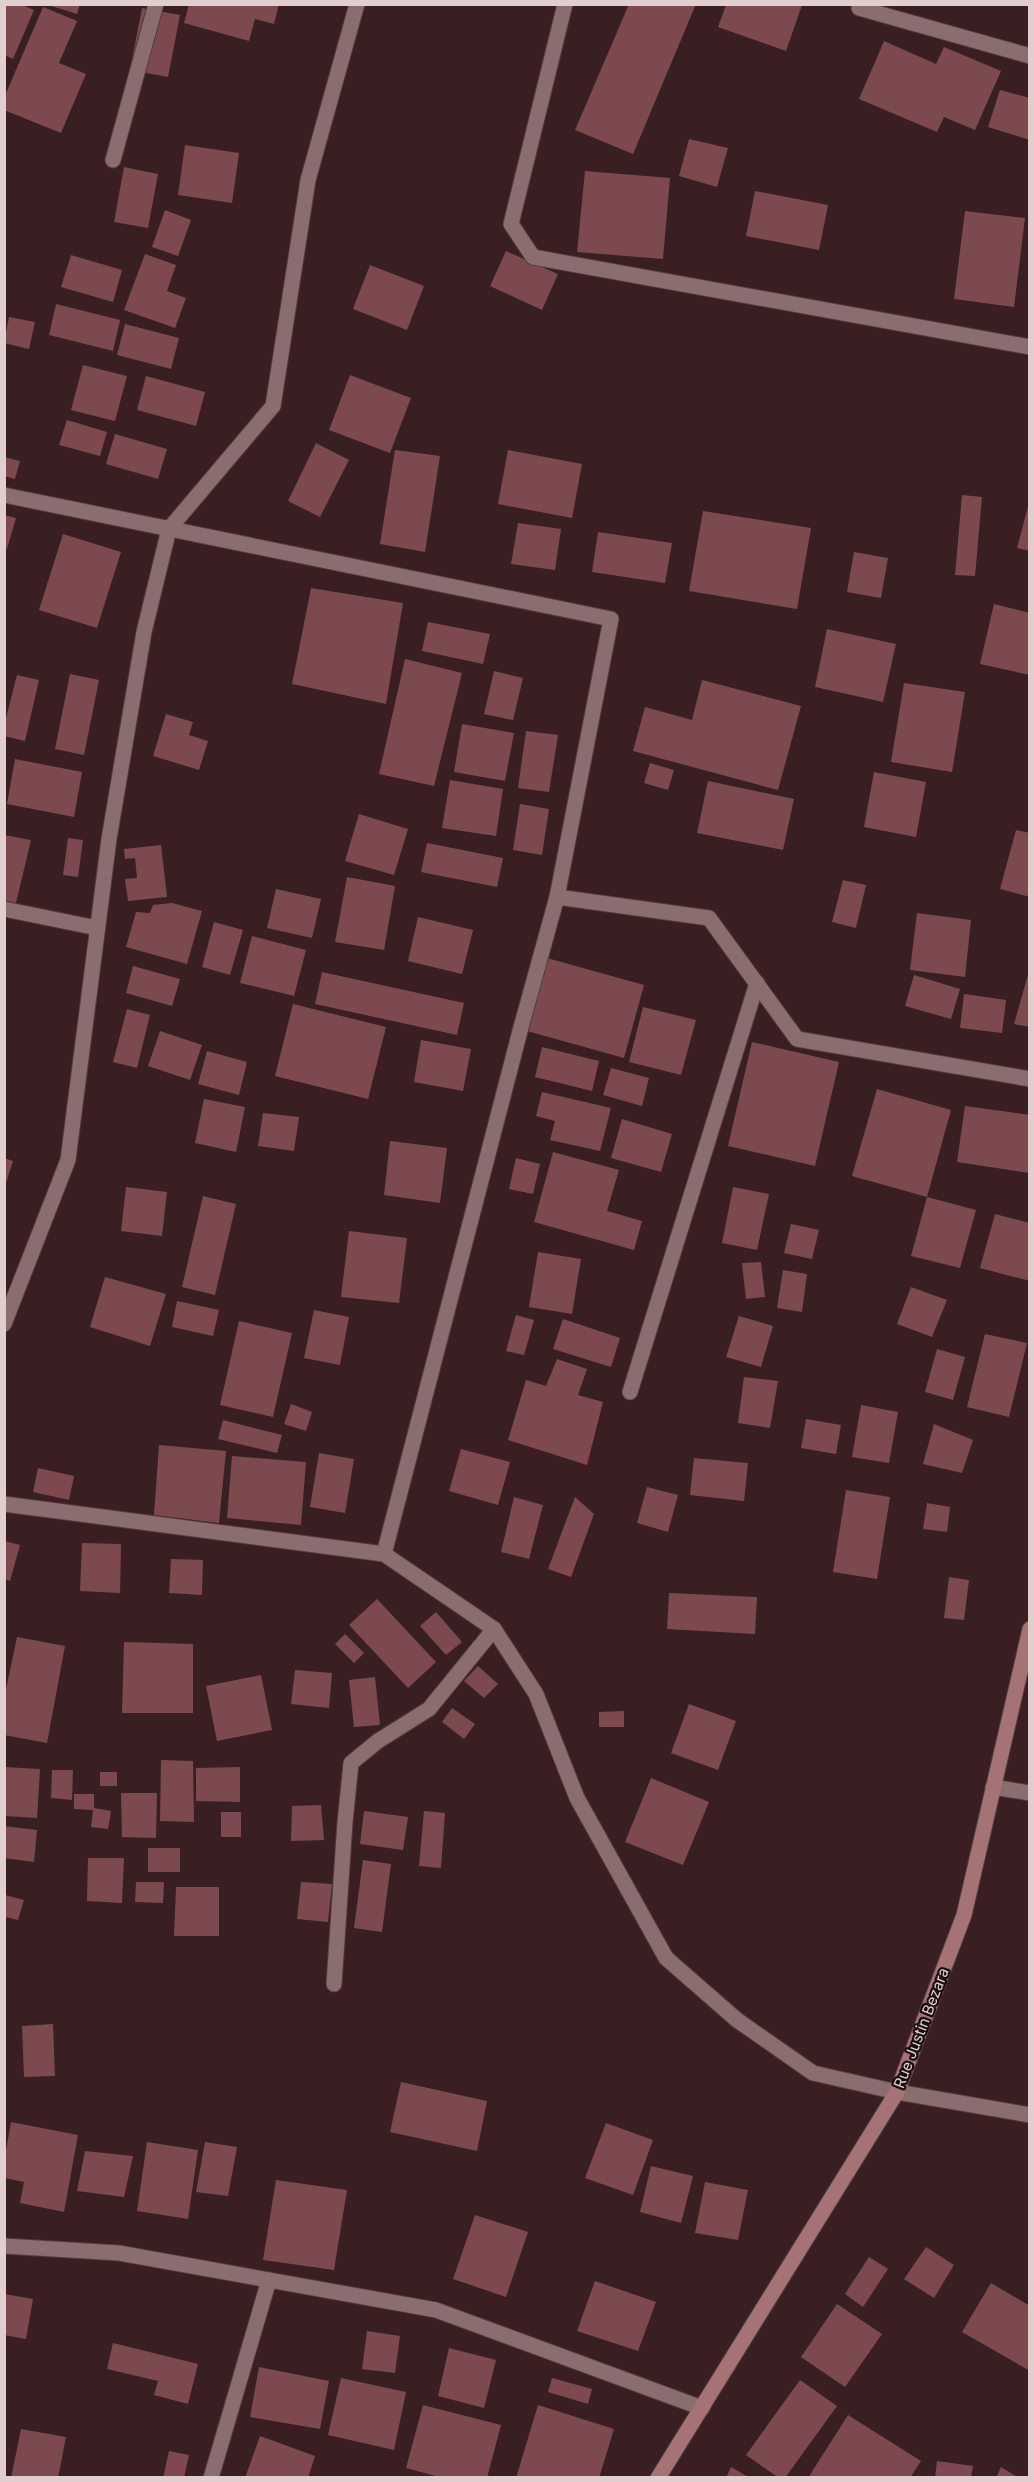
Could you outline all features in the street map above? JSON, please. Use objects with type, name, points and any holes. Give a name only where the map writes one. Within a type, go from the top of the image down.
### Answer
[{"type":"street","points":[[113,160],[156,4]]},
{"type":"street","points":[[4,1324],[68,1160],[109,839],[144,632],[169,529],[273,406],[308,180],[357,4]]},
{"type":"street","points":[[565,4],[511,224],[532,258],[1029,347]]},
{"type":"street","points":[[860,4],[859,8],[1029,56]]},
{"type":"street","points":[[4,495],[610,619],[557,897],[513,1055],[384,1554]]},
{"type":"street","points":[[557,897],[709,918],[797,1039],[1029,1079]]},
{"type":"street","points":[[4,909],[97,928]]},
{"type":"street","points":[[630,1392],[757,983]]},
{"type":"street","points":[[4,1504],[384,1554],[494,1629],[536,1694],[577,1798],[666,1958],[737,2020],[813,2073],[897,2092],[1029,2115]]},
{"type":"street","points":[[334,1984],[351,1762],[378,1741],[429,1709],[494,1629]]},
{"type":"street","name":"Rue Justin Bezara","points":[[658,2478],[897,2092],[964,1915],[993,1787],[1026,1659],[1029,1629]]},
{"type":"street","points":[[993,1787],[1029,1792]]},
{"type":"street","points":[[4,2246],[119,2253],[436,2310],[702,2408]]},
{"type":"street","points":[[211,2478],[269,2280]]},
{"type":"building","points":[[4,4],[20,4],[34,10],[13,59],[4,55]]},
{"type":"building","points":[[45,4],[80,4],[77,14]]},
{"type":"building","points":[[189,4],[279,4],[274,24],[255,19],[249,41],[184,23]]},
{"type":"building","points":[[629,4],[696,4],[633,154],[575,130]]},
{"type":"building","points":[[726,5],[802,5],[786,51],[718,27]]},
{"type":"building","points":[[43,7],[77,21],[59,63],[86,74],[61,133],[4,110],[4,98]]},
{"type":"building","points":[[142,8],[180,15],[168,77],[130,70]]},
{"type":"building","points":[[884,41],[936,64],[944,47],[1001,71],[975,130],[944,117],[937,132],[859,99]]},
{"type":"building","points":[[1000,90],[1030,98],[1030,140],[988,127]]},
{"type":"building","points":[[689,139],[728,148],[717,187],[679,176]]},
{"type":"building","points":[[185,145],[239,153],[232,203],[178,195]]},
{"type":"building","points":[[124,167],[158,174],[148,228],[114,222]]},
{"type":"building","points":[[585,171],[670,178],[663,259],[577,252]]},
{"type":"building","points":[[755,191],[828,205],[819,250],[746,236]]},
{"type":"building","points":[[165,210],[191,220],[178,256],[152,247]]},
{"type":"building","points":[[965,211],[1025,218],[1014,307],[954,299]]},
{"type":"building","points":[[506,251],[558,274],[542,310],[490,286]]},
{"type":"building","points":[[145,254],[176,265],[167,291],[186,298],[175,328],[124,310]]},
{"type":"building","points":[[71,255],[122,270],[113,302],[61,287]]},
{"type":"building","points":[[370,265],[424,286],[407,330],[353,309]]},
{"type":"building","points":[[56,304],[120,320],[113,351],[49,335]]},
{"type":"building","points":[[9,317],[35,322],[29,349],[4,343]]},
{"type":"building","points":[[125,324],[179,338],[171,369],[117,355]]},
{"type":"building","points":[[83,365],[127,376],[115,421],[71,410]]},
{"type":"building","points":[[350,375],[411,398],[390,453],[329,430]]},
{"type":"building","points":[[146,376],[205,392],[196,426],[137,410]]},
{"type":"building","points":[[67,420],[107,432],[100,456],[59,445]]},
{"type":"building","points":[[115,434],[167,449],[158,479],[106,464]]},
{"type":"building","points":[[316,443],[349,460],[320,517],[288,501]]},
{"type":"building","points":[[395,450],[440,456],[425,552],[380,544]]},
{"type":"building","points":[[508,450],[582,464],[572,518],[498,504]]},
{"type":"building","points":[[4,457],[20,461],[15,479],[4,476]]},
{"type":"building","points":[[962,495],[982,497],[975,576],[955,575]]},
{"type":"building","points":[[1030,503],[1030,551],[1017,548]]},
{"type":"building","points":[[703,511],[811,528],[797,609],[689,591]]},
{"type":"building","points":[[4,515],[16,518],[7,549],[4,548]]},
{"type":"building","points":[[518,523],[561,529],[555,570],[511,564]]},
{"type":"building","points":[[598,532],[672,543],[665,583],[592,572]]},
{"type":"building","points":[[63,534],[121,552],[97,628],[39,610]]},
{"type":"building","points":[[854,552],[888,558],[881,598],[847,592]]},
{"type":"building","points":[[311,588],[403,603],[386,704],[292,684]]},
{"type":"building","points":[[994,604],[1030,613],[1030,675],[980,664]]},
{"type":"building","points":[[428,622],[490,634],[483,664],[422,651]]},
{"type":"building","points":[[827,629],[896,644],[883,702],[815,687]]},
{"type":"building","points":[[405,659],[462,673],[434,786],[379,774]]},
{"type":"building","points":[[494,671],[523,678],[513,720],[484,714]]},
{"type":"building","points":[[70,674],[99,680],[84,755],[55,749]]},
{"type":"building","points":[[17,675],[39,680],[25,741],[4,736],[4,726]]},
{"type":"building","points":[[702,680],[801,706],[778,790],[633,751],[645,707],[692,720]]},
{"type":"building","points":[[904,683],[965,692],[952,772],[891,762]]},
{"type":"building","points":[[166,714],[193,722],[189,735],[208,741],[199,770],[153,756]]},
{"type":"building","points":[[462,724],[514,733],[505,781],[454,772]]},
{"type":"building","points":[[526,731],[558,735],[549,792],[518,788]]},
{"type":"building","points":[[15,759],[82,772],[74,817],[7,804]]},
{"type":"building","points":[[650,763],[674,770],[668,790],[644,783]]},
{"type":"building","points":[[874,772],[926,782],[916,837],[864,827]]},
{"type":"building","points":[[450,780],[503,789],[496,836],[442,828]]},
{"type":"building","points":[[708,781],[794,799],[783,850],[697,833]]},
{"type":"building","points":[[520,804],[549,809],[542,855],[513,850]]},
{"type":"building","points":[[359,814],[408,829],[394,875],[345,861]]},
{"type":"building","points":[[1016,830],[1030,833],[1030,897],[1000,889]]},
{"type":"building","points":[[4,835],[31,840],[16,903],[4,900]]},
{"type":"building","points":[[68,838],[83,840],[78,877],[63,875]]},
{"type":"building","points":[[427,843],[503,858],[497,887],[421,872]]},
{"type":"building","points":[[161,845],[167,897],[128,901],[125,879],[137,878],[135,858],[125,859],[124,849]]},
{"type":"building","points":[[347,877],[395,886],[384,950],[335,942]]},
{"type":"building","points":[[843,880],[866,885],[856,928],[832,922]]},
{"type":"building","points":[[276,889],[321,899],[312,938],[267,928]]},
{"type":"building","points":[[172,903],[202,911],[187,964],[126,947],[136,912],[150,913],[153,905]]},
{"type":"building","points":[[917,913],[971,920],[965,977],[910,970]]},
{"type":"building","points":[[418,917],[473,930],[462,974],[408,961]]},
{"type":"building","points":[[214,922],[243,930],[230,975],[202,967]]},
{"type":"building","points":[[252,936],[306,950],[294,996],[240,983]]},
{"type":"building","points":[[547,958],[644,985],[624,1058],[527,1031]]},
{"type":"building","points":[[133,966],[180,979],[172,1006],[126,993]]},
{"type":"building","points":[[1030,971],[1030,1027],[1014,1024]]},
{"type":"building","points":[[322,972],[464,1003],[457,1035],[315,1004]]},
{"type":"building","points":[[914,975],[960,989],[951,1019],[905,1006]]},
{"type":"building","points":[[964,994],[1006,1000],[1002,1033],[960,1028]]},
{"type":"building","points":[[293,1004],[386,1027],[368,1099],[275,1076]]},
{"type":"building","points":[[643,1007],[696,1020],[681,1075],[629,1062]]},
{"type":"building","points":[[127,1009],[150,1015],[137,1068],[113,1062]]},
{"type":"building","points":[[160,1031],[202,1045],[190,1080],[148,1066]]},
{"type":"building","points":[[421,1040],[471,1049],[463,1091],[414,1082]]},
{"type":"building","points":[[752,1042],[839,1062],[815,1166],[728,1146]]},
{"type":"building","points":[[542,1047],[599,1061],[592,1091],[535,1077]]},
{"type":"building","points":[[207,1051],[247,1062],[239,1095],[198,1084]]},
{"type":"building","points":[[611,1068],[649,1078],[642,1106],[603,1095]]},
{"type":"building","points":[[877,1089],[951,1110],[927,1197],[852,1176]]},
{"type":"building","points":[[542,1092],[611,1108],[600,1151],[550,1140],[555,1121],[536,1116]]},
{"type":"building","points":[[204,1099],[245,1107],[236,1152],[195,1143]]},
{"type":"building","points":[[965,1106],[1030,1115],[1030,1173],[957,1162]]},
{"type":"building","points":[[263,1113],[299,1117],[294,1151],[258,1146]]},
{"type":"building","points":[[622,1119],[672,1134],[661,1172],[611,1158]]},
{"type":"building","points":[[390,1141],[447,1148],[440,1203],[384,1195]]},
{"type":"building","points":[[553,1152],[619,1170],[607,1211],[642,1221],[634,1250],[534,1222]]},
{"type":"building","points":[[4,1158],[13,1161],[5,1186],[4,1186]]},
{"type":"building","points":[[516,1158],[540,1164],[533,1194],[509,1189]]},
{"type":"building","points":[[126,1187],[167,1192],[162,1236],[121,1231]]},
{"type":"building","points":[[733,1187],[769,1194],[757,1250],[722,1243]]},
{"type":"building","points":[[203,1196],[236,1204],[215,1295],[182,1287]]},
{"type":"building","points":[[927,1197],[976,1210],[960,1268],[911,1256]]},
{"type":"building","points":[[995,1214],[1030,1223],[1030,1281],[980,1268]]},
{"type":"building","points":[[791,1224],[819,1230],[812,1259],[784,1253]]},
{"type":"building","points":[[349,1231],[407,1238],[399,1303],[341,1297]]},
{"type":"building","points":[[538,1252],[581,1259],[572,1314],[529,1307]]},
{"type":"building","points":[[761,1262],[765,1297],[746,1299],[742,1263]]},
{"type":"building","points":[[783,1270],[807,1274],[802,1312],[777,1308]]},
{"type":"building","points":[[105,1277],[166,1294],[150,1346],[90,1327]]},
{"type":"building","points":[[911,1287],[947,1300],[932,1337],[897,1324]]},
{"type":"building","points":[[177,1301],[219,1310],[213,1336],[172,1327]]},
{"type":"building","points":[[314,1310],[349,1317],[340,1365],[304,1358]]},
{"type":"building","points":[[516,1315],[534,1320],[524,1355],[506,1351]]},
{"type":"building","points":[[739,1316],[773,1326],[761,1367],[726,1357]]},
{"type":"building","points":[[563,1319],[620,1338],[611,1367],[553,1349]]},
{"type":"building","points":[[239,1321],[292,1333],[273,1417],[220,1405]]},
{"type":"building","points":[[985,1334],[1027,1343],[1009,1417],[967,1407]]},
{"type":"building","points":[[937,1349],[965,1357],[953,1400],[925,1392]]},
{"type":"building","points":[[557,1359],[587,1369],[578,1395],[603,1402],[587,1465],[508,1440],[526,1380],[546,1386]]},
{"type":"building","points":[[744,1377],[778,1381],[770,1428],[738,1423]]},
{"type":"building","points":[[291,1404],[312,1412],[306,1431],[284,1424]]},
{"type":"building","points":[[861,1405],[898,1412],[889,1463],[852,1457]]},
{"type":"building","points":[[806,1419],[841,1425],[836,1454],[801,1448]]},
{"type":"building","points":[[223,1420],[282,1435],[277,1453],[218,1439]]},
{"type":"building","points":[[934,1424],[973,1440],[962,1473],[923,1464]]},
{"type":"building","points":[[159,1445],[226,1451],[219,1523],[154,1515]]},
{"type":"building","points":[[461,1449],[510,1462],[498,1505],[449,1491]]},
{"type":"building","points":[[319,1453],[354,1459],[345,1513],[310,1507]]},
{"type":"building","points":[[232,1456],[306,1462],[301,1525],[227,1518]]},
{"type":"building","points":[[694,1458],[748,1463],[744,1501],[690,1495]]},
{"type":"building","points":[[38,1468],[74,1476],[69,1500],[33,1492]]},
{"type":"building","points":[[647,1487],[678,1495],[668,1532],[637,1523]]},
{"type":"building","points":[[846,1490],[890,1497],[877,1579],[833,1572]]},
{"type":"building","points":[[514,1497],[543,1505],[529,1559],[501,1552]]},
{"type":"building","points":[[575,1497],[594,1514],[571,1577],[548,1569]]},
{"type":"building","points":[[927,1503],[950,1507],[947,1532],[923,1529]]},
{"type":"building","points":[[4,1541],[20,1545],[10,1581],[4,1579]]},
{"type":"building","points":[[82,1543],[121,1544],[120,1593],[80,1591]]},
{"type":"building","points":[[171,1559],[203,1560],[202,1595],[169,1593]]},
{"type":"building","points":[[949,1577],[969,1580],[964,1620],[944,1618]]},
{"type":"building","points":[[669,1593],[757,1597],[755,1634],[667,1629]]},
{"type":"building","points":[[377,1599],[436,1662],[408,1688],[349,1625]]},
{"type":"building","points":[[436,1612],[462,1642],[446,1655],[420,1626]]},
{"type":"building","points":[[345,1634],[364,1653],[354,1663],[335,1644]]},
{"type":"building","points":[[17,1637],[65,1646],[47,1743],[4,1735],[4,1699]]},
{"type":"building","points":[[124,1642],[193,1644],[193,1713],[122,1713]]},
{"type":"building","points":[[478,1666],[498,1684],[484,1698],[464,1681]]},
{"type":"building","points":[[295,1670],[332,1673],[329,1708],[291,1704]]},
{"type":"building","points":[[261,1675],[272,1730],[217,1741],[206,1686]]},
{"type":"building","points":[[375,1677],[380,1725],[354,1727],[349,1680]]},
{"type":"building","points":[[689,1704],[736,1721],[718,1770],[671,1753]]},
{"type":"building","points":[[452,1708],[475,1724],[464,1739],[442,1722]]},
{"type":"building","points":[[624,1711],[624,1727],[599,1727],[599,1712]]},
{"type":"building","points":[[161,1760],[193,1761],[194,1822],[160,1821]]},
{"type":"building","points":[[4,1767],[40,1769],[37,1818],[4,1816]]},
{"type":"building","points":[[240,1767],[240,1802],[196,1801],[196,1768]]},
{"type":"building","points":[[52,1770],[73,1770],[72,1800],[51,1798]]},
{"type":"building","points":[[100,1772],[117,1772],[117,1786],[100,1786]]},
{"type":"building","points":[[651,1778],[709,1802],[683,1865],[625,1842]]},
{"type":"building","points":[[121,1793],[157,1793],[156,1838],[122,1837]]},
{"type":"building","points":[[74,1794],[94,1794],[94,1808],[111,1811],[108,1829],[91,1827],[93,1810],[74,1809]]},
{"type":"building","points":[[321,1805],[324,1840],[291,1841],[292,1806]]},
{"type":"building","points":[[364,1811],[408,1817],[403,1850],[360,1844]]},
{"type":"building","points":[[424,1811],[445,1813],[441,1868],[419,1866]]},
{"type":"building","points":[[221,1812],[241,1812],[241,1837],[221,1837]]},
{"type":"building","points":[[4,1826],[37,1830],[34,1862],[4,1858]]},
{"type":"building","points":[[148,1848],[180,1848],[180,1872],[148,1872]]},
{"type":"building","points":[[88,1858],[124,1858],[122,1903],[87,1901]]},
{"type":"building","points":[[363,1860],[391,1864],[382,1932],[354,1928]]},
{"type":"building","points":[[136,1882],[164,1882],[163,1903],[135,1902]]},
{"type":"building","points":[[301,1882],[332,1884],[328,1922],[297,1919]]},
{"type":"building","points":[[176,1887],[219,1887],[219,1936],[174,1936]]},
{"type":"building","points":[[5,1895],[24,1900],[18,1920],[5,1917]]},
{"type":"building","points":[[53,2024],[55,2076],[24,2077],[22,2026]]},
{"type":"building","points":[[401,2082],[487,2101],[477,2151],[390,2132]]},
{"type":"building","points":[[11,2122],[78,2135],[64,2212],[20,2203],[24,2182],[5,2178],[5,2156]]},
{"type":"building","points":[[606,2123],[653,2140],[633,2195],[585,2178]]},
{"type":"building","points":[[147,2142],[198,2150],[188,2219],[137,2211]]},
{"type":"building","points":[[205,2142],[237,2147],[228,2196],[196,2192]]},
{"type":"building","points":[[85,2151],[133,2156],[124,2197],[77,2191]]},
{"type":"building","points":[[651,2166],[693,2176],[681,2223],[640,2212]]},
{"type":"building","points":[[276,2180],[347,2190],[334,2270],[263,2260]]},
{"type":"building","points":[[705,2182],[748,2190],[738,2240],[695,2233]]},
{"type":"building","points":[[475,2215],[528,2232],[506,2297],[453,2279]]},
{"type":"building","points":[[926,2247],[954,2265],[934,2298],[904,2279]]},
{"type":"building","points":[[869,2257],[888,2269],[863,2307],[845,2294]]},
{"type":"building","points":[[595,2281],[656,2302],[638,2351],[577,2331]]},
{"type":"building","points":[[991,2283],[1030,2306],[1030,2371],[962,2332]]},
{"type":"building","points":[[4,2294],[33,2299],[26,2339],[4,2335]]},
{"type":"building","points":[[837,2304],[882,2334],[845,2387],[801,2357]]},
{"type":"building","points":[[367,2331],[400,2336],[395,2373],[362,2369]]},
{"type":"building","points":[[113,2343],[198,2364],[188,2404],[154,2395],[158,2381],[107,2369]]},
{"type":"building","points":[[449,2348],[496,2360],[484,2408],[438,2396]]},
{"type":"building","points":[[259,2367],[329,2381],[320,2429],[250,2417]]},
{"type":"building","points":[[341,2378],[406,2392],[394,2450],[328,2435]]},
{"type":"building","points":[[552,2378],[592,2389],[588,2404],[548,2392]]},
{"type":"building","points":[[800,2380],[837,2406],[785,2478],[779,2478],[746,2455]]},
{"type":"building","points":[[423,2405],[501,2425],[487,2478],[443,2478],[406,2468]]},
{"type":"building","points":[[538,2405],[614,2429],[599,2478],[516,2478]]},
{"type":"building","points":[[848,2415],[921,2461],[910,2478],[808,2478]]},
{"type":"building","points":[[21,2429],[66,2437],[58,2478],[11,2478]]},
{"type":"building","points":[[260,2436],[315,2456],[308,2478],[245,2478]]},
{"type":"building","points":[[169,2451],[189,2455],[184,2478],[163,2478]]},
{"type":"building","points":[[937,2461],[973,2466],[971,2478],[935,2478]]},
{"type":"building","points":[[731,2467],[750,2478],[726,2478]]},
{"type":"building","points":[[1001,2467],[1019,2478],[996,2478]]}]
